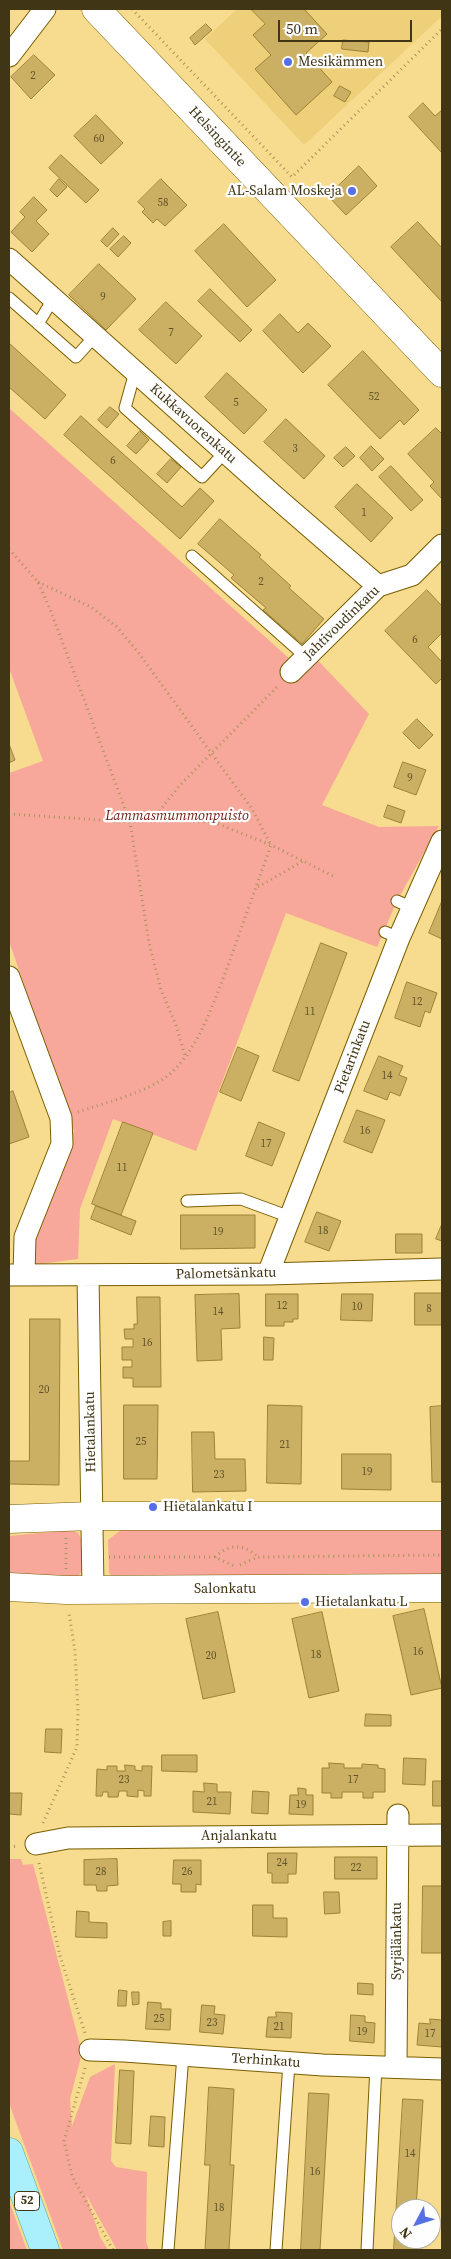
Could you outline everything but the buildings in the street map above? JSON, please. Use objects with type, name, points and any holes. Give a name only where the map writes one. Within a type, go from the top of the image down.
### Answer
[{"type":"main road","name":"Helsingintie","points":[[96,9],[442,373]]},
{"type":"main road","points":[[9,1519],[79,1517],[442,1516]]},
{"type":"main road","name":"Salonkatu","points":[[9,1587],[79,1589],[442,1588]]},
{"type":"main road","name":"52","points":[[9,2152],[44,2250]]},
{"type":"street","points":[[9,56],[45,9]]},
{"type":"street","name":"Kukkavuorenkatu","points":[[11,268],[53,298],[378,586]]},
{"type":"street","name":"Jahtivoudinkatu","points":[[299,665],[378,586],[412,575],[442,545]]},
{"type":"street","name":"Pietarinkatu","points":[[268,1274],[404,905],[442,841]]},
{"type":"street","points":[[9,977],[61,1118],[62,1144],[25,1238],[16,1275]]},
{"type":"street","name":"Palometsänkatu","points":[[16,1275],[268,1274],[442,1269]]},
{"type":"street","name":"Hietalankatu","points":[[79,1589],[92,1556],[79,1517],[88,1275]]},
{"type":"street","name":"Anjalankatu","points":[[36,1844],[68,1838],[397,1825],[442,1835]]},
{"type":"street","name":"Syrjälänkatu","points":[[386,2066],[397,1825]]},
{"type":"street","name":"Terhinkatu","points":[[90,2050],[289,2063],[442,2069]]},
{"type":"lane","points":[[9,298],[76,357],[95,336]]},
{"type":"lane","points":[[38,324],[53,298]]},
{"type":"lane","points":[[135,372],[125,408],[202,476],[225,452]]},
{"type":"lane","points":[[192,556],[299,665]]},
{"type":"lane","points":[[187,1201],[241,1199],[290,1217]]},
{"type":"lane","points":[[168,2250],[183,2055]]},
{"type":"lane","points":[[276,2250],[289,2063]]},
{"type":"lane","points":[[367,2250],[386,2066]]},
{"type":"path","points":[[132,9],[292,178],[442,30]]},
{"type":"path","points":[[9,549],[38,582],[59,631],[130,822],[149,943],[161,990],[176,1025],[185,1056]]},
{"type":"path","points":[[38,582],[90,606],[116,626],[138,652],[210,754],[252,809],[271,845],[257,888],[205,1025],[185,1056],[172,1072],[153,1085],[61,1118]]},
{"type":"path","points":[[153,819],[180,784],[299,665]]},
{"type":"path","points":[[9,814],[130,822],[153,819],[213,822],[271,845],[333,876]]},
{"type":"path","points":[[257,888],[303,861]]},
{"type":"path","points":[[79,1517],[66,1556],[79,1589],[66,1603],[75,1651],[78,1711],[77,1747],[49,1807],[36,1844],[60,1956],[90,2050],[64,2141],[72,2176],[113,2250]]},
{"type":"path","points":[[215,1557],[230,1546],[239,1546],[253,1552],[258,1557]]},
{"type":"path","points":[[66,1556],[215,1557],[233,1566],[243,1565],[258,1557],[442,1555]]},
{"type":"shaded area","points":[[237,9],[442,9],[442,16],[304,145],[205,39]]},
{"type":"green space","name":"Lammasmummonpuisto","points":[[9,408],[291,660],[305,647],[369,714],[322,805],[379,827],[439,826],[397,901],[377,947],[286,913],[196,1151],[113,1119],[80,1209],[78,1259],[33,1265],[30,1239],[74,1131],[9,941],[9,773],[43,761],[9,668]]},
{"type":"green space","points":[[442,1527],[442,1579],[112,1578],[109,1572],[108,1540],[121,1530]]},
{"type":"green space","points":[[72,1530],[78,1533],[81,1538],[84,1550],[82,1570],[76,1580],[9,1577],[9,1536]]},
{"type":"green space","points":[[9,1859],[21,1859],[23,1865],[33,1864],[82,2053],[70,2099],[72,2126],[90,2077],[115,2064],[111,2161],[116,2167],[147,2172],[146,2242],[149,2250],[117,2250],[86,2195],[100,2237],[108,2250],[63,2250],[9,2103]]},
{"type":"green space","points":[[9,2201],[27,2250],[9,2250]]},
{"type":"place","name":"Mesikämmen","points":[[288,62]]},
{"type":"place","name":"AL-Salam Moskeja","points":[[352,191]]},
{"type":"place","name":"Hietalankatu I","points":[[153,1507]]},
{"type":"place","name":"Hietalankatu L","points":[[305,1602]]}]
